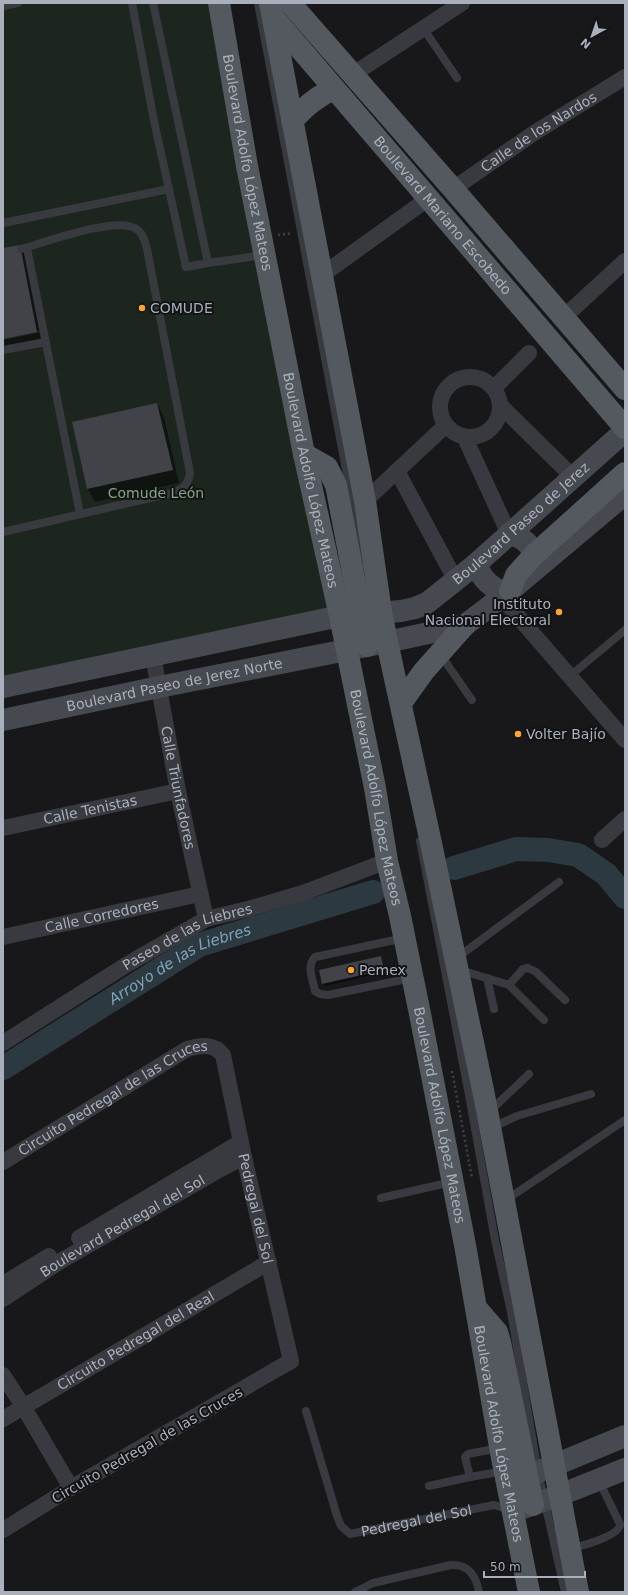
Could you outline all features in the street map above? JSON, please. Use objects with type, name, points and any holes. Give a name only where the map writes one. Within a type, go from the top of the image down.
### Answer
[{"type":"main road","name":"Boulevard Adolfo López Mateos","points":[[219,3],[245,158],[304,454],[340,616],[370,645],[396,700],[424,836],[444,905],[489,1121],[503,1202],[540,1472],[529,1503],[529,1592]]},
{"type":"main road","name":"Boulevard Mariano Escobedo","points":[[290,3],[625,389]]},
{"type":"main road","name":"Boulevard Adolfo López Mateos","points":[[266,6],[292,121],[365,501],[372,610],[370,645],[375,788],[387,861],[413,978],[462,1181],[477,1309],[500,1448],[507,1480],[570,1550],[578,1592]]},
{"type":"main road","name":"Boulevard Mariano Escobedo","points":[[266,6],[334,89],[625,428]]},
{"type":"main road","points":[[292,121],[313,100],[334,89]]},
{"type":"main road","name":"Boulevard Paseo de Jerez","points":[[340,616],[372,610],[401,611],[415,608],[427,603],[476,564],[625,431]]},
{"type":"main road","points":[[304,454],[327,467],[336,485],[372,610]]},
{"type":"main road","points":[[506,594],[516,575],[534,555],[625,473]]},
{"type":"main road","points":[[396,700],[413,684],[465,625],[506,594],[625,494]]},
{"type":"main road","points":[[509,534],[517,536],[526,542],[532,548],[534,555]]},
{"type":"main road","points":[[476,564],[480,573],[488,584],[494,589],[506,594]]},
{"type":"main road","points":[[3,687],[340,616]]},
{"type":"main road","points":[[370,645],[465,625]]},
{"type":"main road","name":"Boulevard Paseo de Jerez Norte","points":[[3,720],[370,645]]},
{"type":"main road","points":[[477,1309],[497,1332],[540,1472]]},
{"type":"main road","points":[[507,1480],[540,1472],[616,1439]]},
{"type":"main road","points":[[529,1503],[598,1480],[625,1469]]},
{"type":"street","points":[[352,75],[462,3]]},
{"type":"street","name":"Calle de los Nardos","points":[[453,189],[534,133],[625,77]]},
{"type":"street","points":[[322,275],[428,198]]},
{"type":"street","points":[[563,318],[625,261]]},
{"type":"street","points":[[494,388],[530,353]]},
{"type":"street","points":[[466,376],[482,378],[494,388],[499,396],[501,406],[498,419],[490,430],[478,437],[465,438],[454,434],[445,426],[439,411],[441,395],[451,382],[466,376]]},
{"type":"street","points":[[501,406],[573,477]]},
{"type":"street","points":[[365,501],[445,426]]},
{"type":"street","points":[[465,438],[509,534]]},
{"type":"street","points":[[397,471],[456,581]]},
{"type":"street","points":[[506,594],[570,676],[625,740]]},
{"type":"street","name":"Calle Triunfadores","points":[[153,656],[178,791],[206,919]]},
{"type":"street","name":"Calle Tenistas","points":[[3,828],[178,791]]},
{"type":"street","points":[[602,840],[625,819]]},
{"type":"street","name":"Paseo de las Liebres","points":[[3,1043],[126,965],[206,919],[248,909],[302,892],[387,861]]},
{"type":"street","name":"Calle Corredores","points":[[3,937],[200,894]]},
{"type":"street","name":"Circuito Pedregal de las Cruces","points":[[3,1162],[187,1049],[207,1045],[214,1047],[223,1055]]},
{"type":"street","name":"Pedregal del Sol","points":[[223,1055],[242,1149],[291,1361]]},
{"type":"street","name":"Boulevard Pedregal del Sol","points":[[3,1284],[242,1149]]},
{"type":"street","name":"Boulevard Pedregal del Sol","points":[[3,1299],[59,1262],[217,1171],[242,1149]]},
{"type":"street","name":"Circuito Pedregal del Real","points":[[3,1419],[269,1262]]},
{"type":"street","name":"Circuito Pedregal de las Cruces","points":[[3,1530],[70,1488],[291,1361]]},
{"type":"street","points":[[3,1375],[24,1406],[70,1488]]},
{"type":"lane","points":[[3,6],[18,3]]},
{"type":"lane","points":[[132,3],[186,267],[208,263],[263,246]]},
{"type":"lane","points":[[153,3],[208,263]]},
{"type":"lane","points":[[266,6],[302,232],[365,574]]},
{"type":"lane","points":[[423,28],[457,78]]},
{"type":"lane","points":[[3,223],[169,189]]},
{"type":"lane","points":[[3,532],[172,494],[182,489],[188,482],[190,473],[188,460],[148,249],[144,238],[138,230],[131,226],[119,224],[70,234],[24,248],[46,342],[80,514]]},
{"type":"lane","points":[[3,350],[46,342]]},
{"type":"lane","points":[[570,676],[625,630]]},
{"type":"lane","points":[[439,653],[472,700]]},
{"type":"lane","points":[[424,836],[495,1240],[540,1472]]},
{"type":"lane","points":[[544,1020],[509,986],[456,964],[558,882]]},
{"type":"lane","points":[[405,938],[315,957],[311,960],[310,966],[315,991],[320,994],[328,995],[413,978]]},
{"type":"lane","points":[[509,986],[523,970],[528,968],[536,972],[565,1000]]},
{"type":"lane","points":[[487,978],[494,1008]]},
{"type":"lane","points":[[489,1121],[529,1074]]},
{"type":"lane","points":[[489,1121],[517,1116],[591,1094]]},
{"type":"lane","points":[[503,1202],[625,1120]]},
{"type":"lane","points":[[381,1198],[462,1181]]},
{"type":"lane","name":"Pedregal del Sol","points":[[306,1411],[341,1526],[350,1534],[529,1503]]},
{"type":"lane","points":[[470,1477],[466,1456],[468,1454],[500,1448]]},
{"type":"lane","points":[[429,1486],[470,1477],[507,1480]]},
{"type":"lane","points":[[570,1550],[598,1540],[617,1531],[620,1527],[620,1524],[598,1480]]},
{"type":"lane","points":[[529,1503],[565,1592]]},
{"type":"lane","points":[[355,1592],[373,1583],[460,1564],[469,1569],[475,1578],[479,1592]]},
{"type":"path","points":[[263,246],[302,232]]},
{"type":"path","points":[[452,1071],[462,1181]]},
{"type":"green space","name":"COMUDE","points":[[3,3],[223,3],[339,613],[3,680]]},
{"type":"building","points":[[20,245],[37,332],[3,339],[3,248]]},
{"type":"building","points":[[157,403],[173,470],[87,489],[72,422]]},
{"type":"building","name":"Pemex","points":[[381,956],[384,970],[322,984],[319,970]]},
{"type":"waterway","name":"Arroyo de las Liebres","points":[[454,868],[516,849],[548,850],[578,855],[606,874],[625,897]]},
{"type":"waterway","name":"Arroyo de las Liebres","points":[[3,1068],[199,945],[373,892]]},
{"type":"place","name":"COMUDE","points":[[142,308]]},
{"type":"place","name":"Instituto Nacional Electoral","points":[[559,612]]},
{"type":"place","name":"Volter Bajío","points":[[518,734]]},
{"type":"place","name":"Pemex","points":[[351,970]]},
{"type":"park label","name":"Comude León","points":[[156,493]]}]
